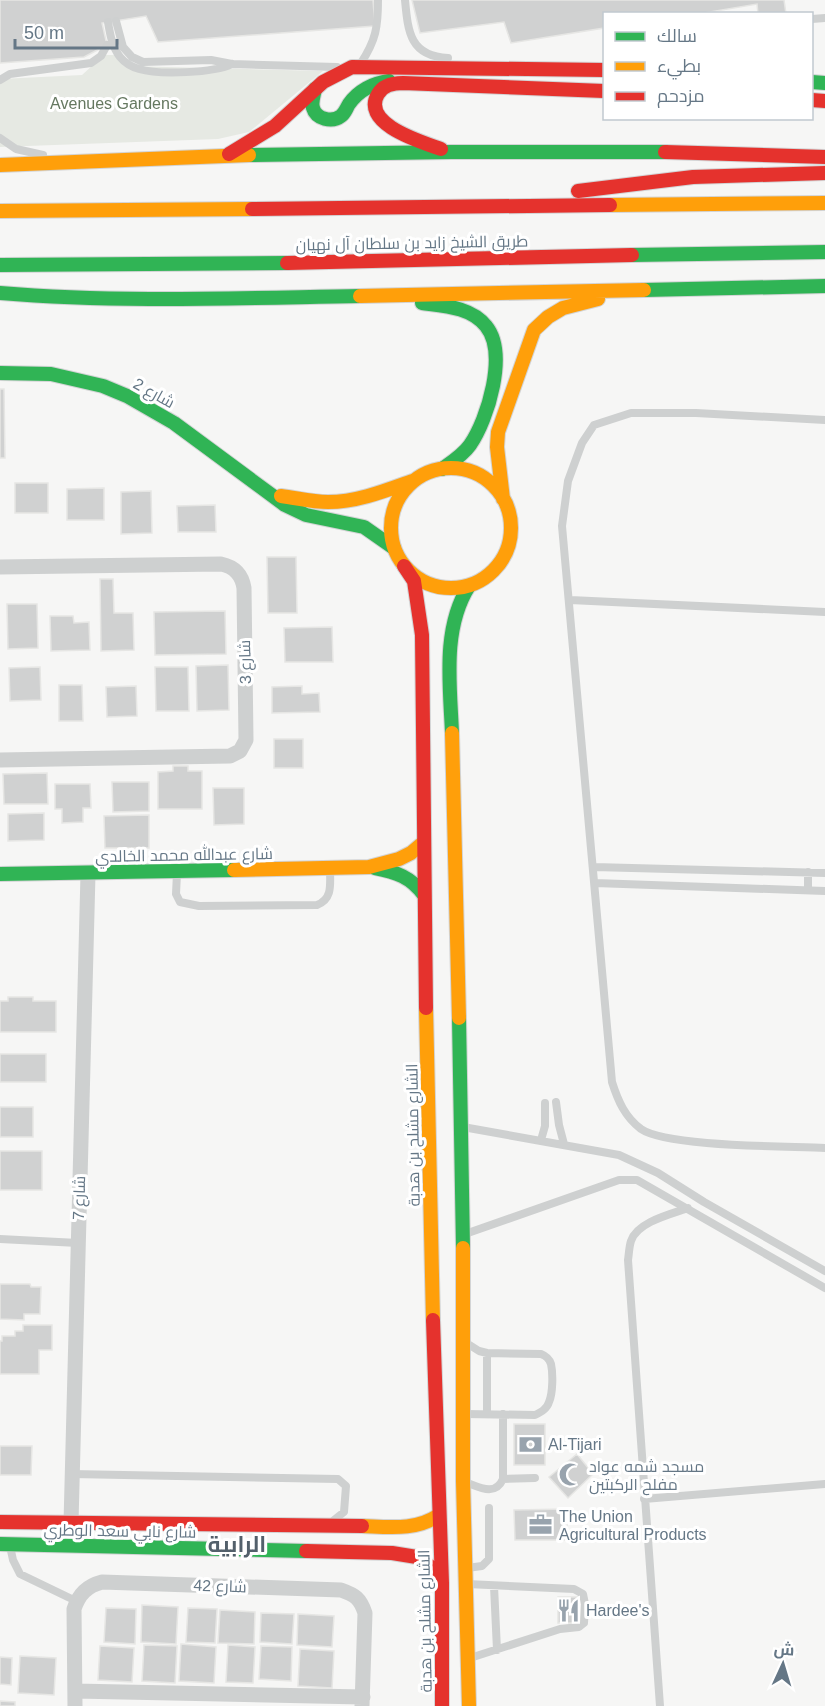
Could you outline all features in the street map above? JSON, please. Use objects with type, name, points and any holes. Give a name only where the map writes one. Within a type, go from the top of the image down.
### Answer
[{"type":"main road","points":[[225,156],[266,132],[335,73],[355,67],[603,70]]},
{"type":"main road","points":[[315,89],[314,111],[323,118],[334,120],[344,114],[357,95],[382,81],[603,91]]},
{"type":"main road","points":[[403,83],[386,85],[378,94],[375,100],[377,115],[390,128],[450,152]]},
{"type":"main road","points":[[0,165],[225,156],[450,152],[701,152],[825,157]]},
{"type":"main road","points":[[476,206],[693,177],[825,173]]},
{"type":"main road","points":[[0,211],[825,203]]},
{"type":"main road","name":"طريق الشيخ زايد بن سلطان آل نهيان","points":[[0,265],[825,252]]},
{"type":"main road","points":[[0,293],[46,297],[201,299],[825,286]]},
{"type":"main road","points":[[356,297],[463,310],[477,317],[495,340],[498,355],[497,370],[480,428],[461,456],[442,469],[416,480],[404,490],[396,503],[391,526],[394,549],[404,566],[417,579],[434,586],[451,588],[469,586],[485,578],[498,566],[507,550],[511,533],[509,515],[503,499],[497,447],[498,432],[534,330],[542,320],[564,307],[583,301],[655,289]]},
{"type":"main road","name":"شارع 2","points":[[0,373],[51,374],[77,379],[127,396],[174,423],[285,505],[306,515],[364,527],[394,549]]},
{"type":"main road","points":[[442,469],[470,472],[483,478],[503,499]]},
{"type":"main road","name":"شارع 2","points":[[272,494],[329,502],[368,496],[416,480]]},
{"type":"main road","name":"الشارع مشلح بن هدبة","points":[[404,566],[414,581],[422,635],[424,895],[435,1416],[442,1583],[442,1706]]},
{"type":"main road","points":[[469,586],[457,605],[452,627],[450,676],[464,1234],[463,1481],[469,1706]]},
{"type":"main road","name":"شارع عبدالله محمد الخالدي","points":[[0,874],[369,867],[401,860],[412,854],[424,842]]},
{"type":"main road","name":"شارع عبدالله محمد الخالدي","points":[[369,867],[403,875],[414,881],[424,895]]},
{"type":"main road","points":[[435,1366],[445,1377],[451,1379],[458,1377],[464,1369]]},
{"type":"main road","points":[[435,1416],[443,1409],[450,1407],[464,1414]]},
{"type":"main road","name":"شارع نابي سعد الوطري","points":[[0,1522],[411,1527],[429,1522],[439,1515]]},
{"type":"main road","points":[[186,1548],[194,1543],[196,1536],[194,1527],[187,1524]]},
{"type":"main road","name":"شارع نابي سعد الوطري","points":[[5,1544],[392,1553],[423,1558],[442,1583]]},
{"type":"street","name":"شارع 3","points":[[0,567],[222,564],[232,567],[241,576],[244,588],[246,740],[240,751],[230,756],[0,760]]},
{"type":"street","name":"شارع 7","points":[[71,1523],[88,874]]},
{"type":"street","name":"شارع 42","points":[[102,1582],[341,1590],[355,1595],[362,1603],[365,1613],[362,1702],[75,1699],[74,1610],[76,1601],[90,1585],[102,1582]]},
{"type":"lane","points":[[112,21],[116,51],[125,62],[139,69],[211,70],[232,64],[355,67],[375,39],[378,0]]},
{"type":"lane","points":[[405,0],[409,33],[417,46],[429,55],[456,58]]},
{"type":"lane","points":[[0,80],[10,74],[91,63],[101,56],[106,45]]},
{"type":"lane","points":[[474,59],[498,69]]},
{"type":"lane","points":[[0,138],[7,145],[26,152],[86,163]]},
{"type":"lane","points":[[825,420],[696,413],[631,413],[594,424],[582,443],[568,481],[562,526],[612,1082],[618,1101],[627,1116],[643,1130],[663,1137],[687,1141],[825,1148]]},
{"type":"lane","points":[[570,600],[825,612]]},
{"type":"lane","points":[[594,867],[825,873]]},
{"type":"lane","points":[[177,872],[177,894],[180,902],[186,904],[199,906],[317,905],[325,902],[328,896],[330,868]]},
{"type":"lane","points":[[808,872],[808,890]]},
{"type":"lane","points":[[595,883],[825,891]]},
{"type":"lane","points":[[556,1102],[564,1144]]},
{"type":"lane","points":[[541,1140],[545,1126],[545,1103]]},
{"type":"lane","points":[[462,1127],[564,1144],[619,1155],[632,1160],[825,1270]]},
{"type":"lane","points":[[464,1234],[619,1180],[638,1180],[825,1288]]},
{"type":"lane","points":[[660,1706],[628,1260],[631,1239],[645,1226],[655,1219],[688,1208]]},
{"type":"lane","points":[[0,1239],[78,1243]]},
{"type":"lane","points":[[464,1341],[479,1351],[487,1353],[541,1354],[550,1362],[549,1402],[544,1410],[535,1415],[464,1414]]},
{"type":"lane","points":[[487,1353],[487,1414]]},
{"type":"lane","points":[[463,1481],[492,1490],[501,1485],[503,1479],[503,1414]]},
{"type":"lane","points":[[71,1474],[338,1479],[346,1486],[344,1512],[323,1525]]},
{"type":"lane","points":[[503,1479],[535,1478]]},
{"type":"lane","points":[[644,1499],[825,1484]]},
{"type":"lane","points":[[466,1569],[482,1566],[489,1559],[489,1508]]},
{"type":"lane","points":[[5,1544],[20,1574],[76,1601]]},
{"type":"lane","points":[[466,1584],[574,1589],[583,1594],[585,1604],[585,1620],[582,1626],[560,1629],[468,1659]]},
{"type":"lane","points":[[494,1586],[497,1650]]},
{"type":"green space","name":"Avenues Gardens","points":[[104,55],[118,55],[127,66],[323,71],[249,132],[218,139],[0,147],[0,79],[82,75]]},
{"type":"building","points":[[0,0],[373,0],[375,26],[158,42],[146,16],[102,23],[107,45],[84,57],[0,63]]},
{"type":"building","points":[[412,0],[784,0],[786,12],[758,12],[757,4],[710,12],[603,12],[603,28],[511,43],[504,22],[420,33]]},
{"type":"building","points":[[0,389],[4,389],[5,458],[0,458]]},
{"type":"building","points":[[15,483],[48,483],[48,513],[15,513]]},
{"type":"building","points":[[104,488],[104,520],[67,520],[67,489]]},
{"type":"building","points":[[151,491],[152,533],[121,534],[121,492]]},
{"type":"building","points":[[215,505],[216,532],[178,532],[177,506]]},
{"type":"building","points":[[267,557],[296,557],[297,613],[268,613]]},
{"type":"building","points":[[100,579],[113,579],[114,613],[133,613],[134,650],[101,651]]},
{"type":"building","points":[[7,604],[37,604],[38,648],[8,649]]},
{"type":"building","points":[[225,611],[226,654],[155,655],[154,612]]},
{"type":"building","points":[[50,616],[73,616],[74,623],[89,622],[90,650],[51,651]]},
{"type":"building","points":[[332,627],[333,662],[285,662],[284,628]]},
{"type":"building","points":[[228,665],[229,710],[197,711],[196,666]]},
{"type":"building","points":[[40,667],[41,700],[10,701],[9,668]]},
{"type":"building","points":[[155,667],[188,667],[189,711],[156,711]]},
{"type":"building","points":[[59,685],[82,685],[83,721],[59,721]]},
{"type":"building","points":[[136,686],[137,716],[107,717],[106,687]]},
{"type":"building","points":[[302,686],[302,694],[319,693],[320,712],[272,713],[272,687]]},
{"type":"building","points":[[274,739],[303,739],[303,768],[274,768]]},
{"type":"building","points":[[173,766],[188,766],[188,771],[202,771],[202,809],[158,809],[158,772],[173,771]]},
{"type":"building","points":[[47,773],[48,804],[4,804],[3,774]]},
{"type":"building","points":[[112,782],[149,782],[149,811],[113,812]]},
{"type":"building","points":[[55,784],[90,784],[91,808],[83,808],[83,822],[62,823],[62,809],[55,809]]},
{"type":"building","points":[[213,788],[244,788],[244,824],[214,825]]},
{"type":"building","points":[[44,813],[44,840],[8,841],[8,814]]},
{"type":"building","points":[[149,815],[149,848],[105,848],[104,816]]},
{"type":"building","points":[[8,997],[33,997],[33,1001],[56,1001],[56,1032],[0,1032],[0,1001],[8,1001]]},
{"type":"building","points":[[0,1054],[46,1054],[46,1082],[0,1082]]},
{"type":"building","points":[[0,1107],[33,1107],[33,1137],[0,1137]]},
{"type":"building","points":[[0,1151],[42,1151],[42,1190],[0,1190]]},
{"type":"building","points":[[0,1284],[30,1284],[31,1287],[41,1287],[40,1314],[24,1314],[24,1320],[0,1319]]},
{"type":"building","points":[[23,1325],[52,1325],[52,1350],[39,1350],[39,1374],[0,1374],[2,1336],[15,1336],[15,1331],[23,1331]]},
{"type":"building","name":"Al-Tijari","points":[[514,1424],[545,1424],[545,1465],[514,1465]]},
{"type":"building","points":[[0,1446],[32,1446],[31,1475],[0,1475]]},
{"type":"building","name":"مسجد شمه عواد مفلح الركبتين","points":[[577,1454],[593,1474],[568,1498],[549,1477]]},
{"type":"building","name":"The Union Agricultural Products","points":[[567,1509],[567,1540],[515,1540],[514,1510]]},
{"type":"building","name":"Hardee's","points":[[558,1597],[578,1597],[578,1623],[558,1623]]},
{"type":"building","points":[[142,1605],[178,1607],[176,1644],[141,1642]]},
{"type":"building","points":[[106,1608],[136,1609],[135,1644],[104,1642]]},
{"type":"building","points":[[188,1608],[217,1609],[215,1643],[186,1642]]},
{"type":"building","points":[[220,1610],[255,1612],[254,1644],[218,1643]]},
{"type":"building","points":[[261,1613],[294,1614],[292,1644],[260,1642]]},
{"type":"building","points":[[298,1614],[334,1616],[332,1647],[297,1645]]},
{"type":"building","points":[[181,1644],[216,1647],[214,1683],[179,1681]]},
{"type":"building","points":[[144,1645],[177,1646],[175,1683],[142,1681]]},
{"type":"building","points":[[228,1645],[255,1647],[253,1683],[226,1682]]},
{"type":"building","points":[[100,1646],[134,1648],[132,1682],[98,1680]]},
{"type":"building","points":[[261,1646],[292,1647],[291,1681],[259,1679]]},
{"type":"building","points":[[300,1649],[334,1651],[332,1688],[298,1686]]},
{"type":"building","points":[[20,1656],[56,1658],[54,1695],[18,1693]]},
{"type":"building","points":[[0,1657],[12,1658],[11,1685],[0,1684]]},
{"type":"building","points":[[0,1701],[15,1702],[15,1706],[0,1706]]},
{"type":"traffic: fast","points":[[315,89],[312,103],[315,112],[321,117],[333,119],[342,115],[361,92],[389,81]]},
{"type":"traffic: fast","points":[[813,82],[825,83]]},
{"type":"traffic: fast","points":[[249,155],[665,152]]},
{"type":"traffic: fast","points":[[632,255],[825,252]]},
{"type":"traffic: fast","points":[[0,265],[287,263]]},
{"type":"traffic: fast","points":[[644,290],[825,286]]},
{"type":"traffic: fast","points":[[0,293],[135,299],[360,296]]},
{"type":"traffic: fast","points":[[422,303],[457,308],[473,315],[486,326],[495,352],[493,386],[477,434],[464,452],[442,469]]},
{"type":"traffic: fast","points":[[0,373],[51,374],[103,386],[127,396],[174,423],[285,505],[306,515],[364,527],[394,548]]},
{"type":"traffic: fast","points":[[452,733],[449,676],[451,638],[460,602],[469,586]]},
{"type":"traffic: fast","points":[[375,868],[402,876],[424,895]]},
{"type":"traffic: fast","points":[[0,874],[234,870]]},
{"type":"traffic: fast","points":[[459,1018],[463,1248]]},
{"type":"traffic: fast","points":[[0,1544],[306,1551]]},
{"type":"traffic: slow","points":[[0,165],[249,155]]},
{"type":"traffic: slow","points":[[610,205],[825,203]]},
{"type":"traffic: slow","points":[[0,211],[252,209]]},
{"type":"traffic: slow","points":[[360,296],[644,290]]},
{"type":"traffic: slow","points":[[503,499],[497,447],[498,432],[534,330],[548,317],[563,308],[598,299]]},
{"type":"traffic: slow","points":[[451,468],[474,473],[493,486],[506,505],[511,528],[506,551],[493,570],[474,583],[451,588],[428,583],[409,570],[396,551],[391,528],[396,505],[409,486],[428,473],[451,468]]},
{"type":"traffic: slow","points":[[281,496],[328,502],[350,500],[415,480]]},
{"type":"traffic: slow","points":[[452,733],[459,1018]]},
{"type":"traffic: slow","points":[[234,870],[369,867],[399,859],[424,842]]},
{"type":"traffic: slow","points":[[426,1008],[433,1320]]},
{"type":"traffic: slow","points":[[463,1248],[463,1481],[469,1706]]},
{"type":"traffic: slow","points":[[362,1526],[412,1526],[439,1515]]},
{"type":"traffic: jam","points":[[229,154],[275,126],[323,82],[352,67],[603,70]]},
{"type":"traffic: jam","points":[[441,149],[408,136],[385,123],[375,105],[380,91],[396,83],[603,91]]},
{"type":"traffic: jam","points":[[813,100],[825,101]]},
{"type":"traffic: jam","points":[[665,152],[825,157]]},
{"type":"traffic: jam","points":[[578,191],[693,177],[825,173]]},
{"type":"traffic: jam","points":[[252,209],[610,205]]},
{"type":"traffic: jam","points":[[287,263],[632,255]]},
{"type":"traffic: jam","points":[[404,566],[414,581],[422,635],[426,1008]]},
{"type":"traffic: jam","points":[[433,1320],[442,1583],[442,1706]]},
{"type":"traffic: jam","points":[[0,1522],[362,1526]]},
{"type":"traffic: jam","points":[[306,1551],[392,1553],[423,1558],[442,1583]]},
{"type":"place","name":"Al-Tijari","points":[[530,1444]]},
{"type":"place","name":"مسجد شمه عواد مفلح الركبتين","points":[[571,1475]]},
{"type":"place","name":"The Union Agricultural Products","points":[[541,1525]]},
{"type":"place","name":"Hardee's","points":[[568,1610]]},
{"type":"district","name":"الرابية","points":[[237,1544]]}]
